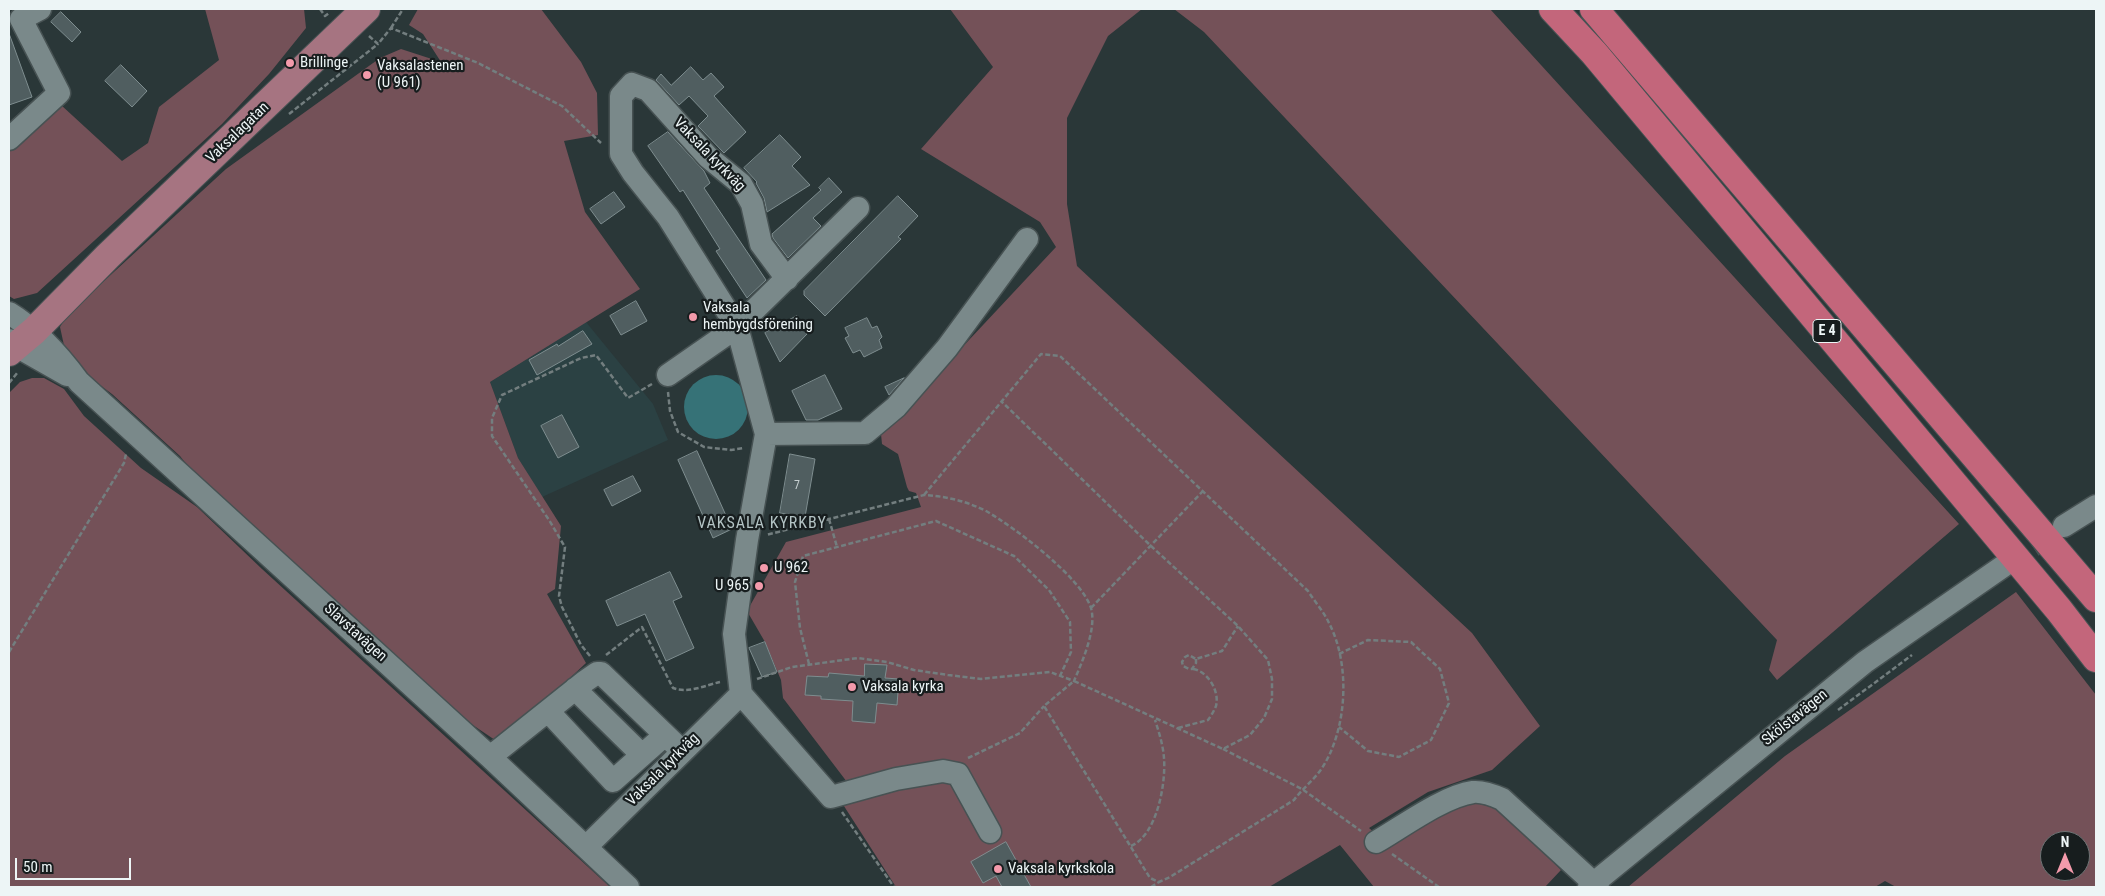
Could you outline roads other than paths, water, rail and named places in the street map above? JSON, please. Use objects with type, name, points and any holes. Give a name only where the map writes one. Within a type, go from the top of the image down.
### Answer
[{"type":"highway","name":"E 4","points":[[1553,9],[1594,53],[2053,602],[2096,658]]},
{"type":"highway","name":"E 4","points":[[1594,9],[2096,598]]},
{"type":"main road","name":"Vaksalagatan","points":[[15,334],[108,256],[351,13]]},
{"type":"street","points":[[9,139],[59,93],[18,14],[40,9]]},
{"type":"street","name":"Vaksala kyrkväg","points":[[586,847],[682,751],[740,689],[734,634],[766,434],[737,327],[668,217],[633,173],[621,154],[621,96],[632,84],[648,90],[708,157],[741,184],[752,204],[761,244],[787,279]]},
{"type":"street","points":[[668,374],[737,327],[858,208]]},
{"type":"street","points":[[766,434],[866,433],[896,407],[947,348],[1027,239]]},
{"type":"street","name":"Slavstavägen","points":[[15,334],[79,382],[490,757],[628,887]]},
{"type":"street","points":[[2064,526],[2096,506]]},
{"type":"street","name":"Skölstavägen","points":[[1594,886],[1865,662],[2005,565]]},
{"type":"street","points":[[490,757],[596,673],[601,673],[682,751]]},
{"type":"street","points":[[575,689],[642,756]]},
{"type":"street","points":[[740,689],[832,797],[896,779],[943,771],[958,774],[990,832]]},
{"type":"street","points":[[548,711],[613,781],[665,735]]},
{"type":"street","points":[[1376,842],[1453,798],[1473,792],[1489,794],[1502,799],[1594,886]]},
{"type":"water","points":[[716,375],[734,381],[742,389],[748,407],[742,425],[734,433],[716,439],[698,433],[690,425],[684,407],[690,389],[698,381]]},
{"type":"tunnel","points":[[2005,565],[2059,529]]},
{"type":"place","name":"Brillinge","points":[[290,63]]},
{"type":"place","name":"Vaksalastenen (U 961)","points":[[367,75]]},
{"type":"place","name":"Vaksala hembygdsförening","points":[[693,317]]},
{"type":"place","name":"U 962","points":[[764,568]]},
{"type":"place","name":"U 965","points":[[759,586]]},
{"type":"place","name":"Vaksala kyrka","points":[[852,687]]},
{"type":"place","name":"Vaksala kyrkskola","points":[[998,869]]},
{"type":"district","name":"VAKSALA KYRKBY","points":[[762,524]]}]
